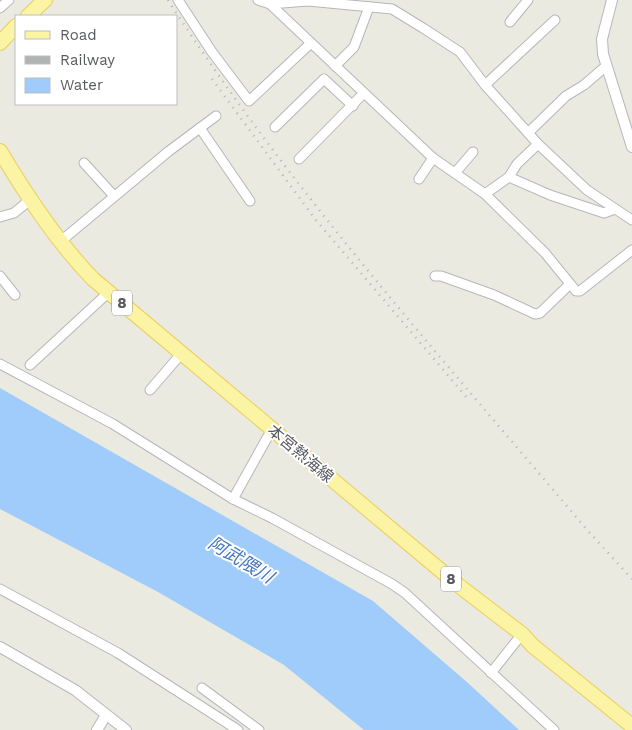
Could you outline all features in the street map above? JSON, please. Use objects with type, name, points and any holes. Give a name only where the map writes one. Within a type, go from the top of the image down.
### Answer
[{"type":"main road","points":[[29,15],[46,0]]},
{"type":"main road","points":[[0,43],[15,27]]},
{"type":"main road","name":"本宮熱海線","points":[[0,151],[31,199],[83,269],[181,354],[458,585],[522,634],[533,646],[632,724]]},
{"type":"street","points":[[0,8],[9,0]]},
{"type":"street","points":[[178,0],[212,52],[249,101],[311,43]]},
{"type":"street","points":[[258,0],[270,4],[308,1],[392,9],[452,46],[468,61],[485,85],[538,144],[587,190],[632,220]]},
{"type":"street","points":[[510,22],[528,0]]},
{"type":"street","points":[[610,1],[602,39],[605,66],[632,147]]},
{"type":"street","points":[[270,4],[363,94],[433,158],[485,194],[545,252],[576,291],[580,291],[632,250]]},
{"type":"street","points":[[335,66],[354,47],[369,7]]},
{"type":"street","points":[[485,85],[555,20]]},
{"type":"street","points":[[528,132],[566,96],[584,86],[605,66]]},
{"type":"street","points":[[275,127],[324,78],[353,106]]},
{"type":"street","points":[[299,159],[363,94]]},
{"type":"street","points":[[61,241],[114,196],[216,116]]},
{"type":"street","points":[[200,128],[250,201]]},
{"type":"street","points":[[485,194],[509,177],[517,164],[538,144]]},
{"type":"street","points":[[454,172],[473,152]]},
{"type":"street","points":[[419,179],[433,158]]},
{"type":"street","points":[[84,162],[114,196]]},
{"type":"street","points":[[509,177],[550,195],[604,214],[615,209]]},
{"type":"street","points":[[0,217],[14,213],[31,199]]},
{"type":"street","points":[[0,276],[15,295]]},
{"type":"street","points":[[435,276],[441,276],[494,295],[535,314],[540,313],[570,284]]},
{"type":"street","points":[[30,365],[109,292]]},
{"type":"street","points":[[150,390],[181,354]]},
{"type":"street","points":[[0,364],[144,442],[233,499],[368,570],[405,593],[554,730]]},
{"type":"street","points":[[233,499],[272,429]]},
{"type":"street","points":[[0,589],[118,653],[238,730]]},
{"type":"street","points":[[491,673],[522,634]]},
{"type":"street","points":[[0,647],[75,690],[126,730]]},
{"type":"street","points":[[202,688],[259,730]]},
{"type":"street","points":[[97,730],[106,715]]},
{"type":"water","name":"阿武隈川","points":[[0,388],[373,601],[519,730],[364,730],[284,665],[158,592],[0,509]]},
{"type":"railway","points":[[168,0],[215,70],[316,206],[423,337],[588,531],[632,579]]},
{"type":"railway","points":[[212,79],[315,219],[468,399]]}]
